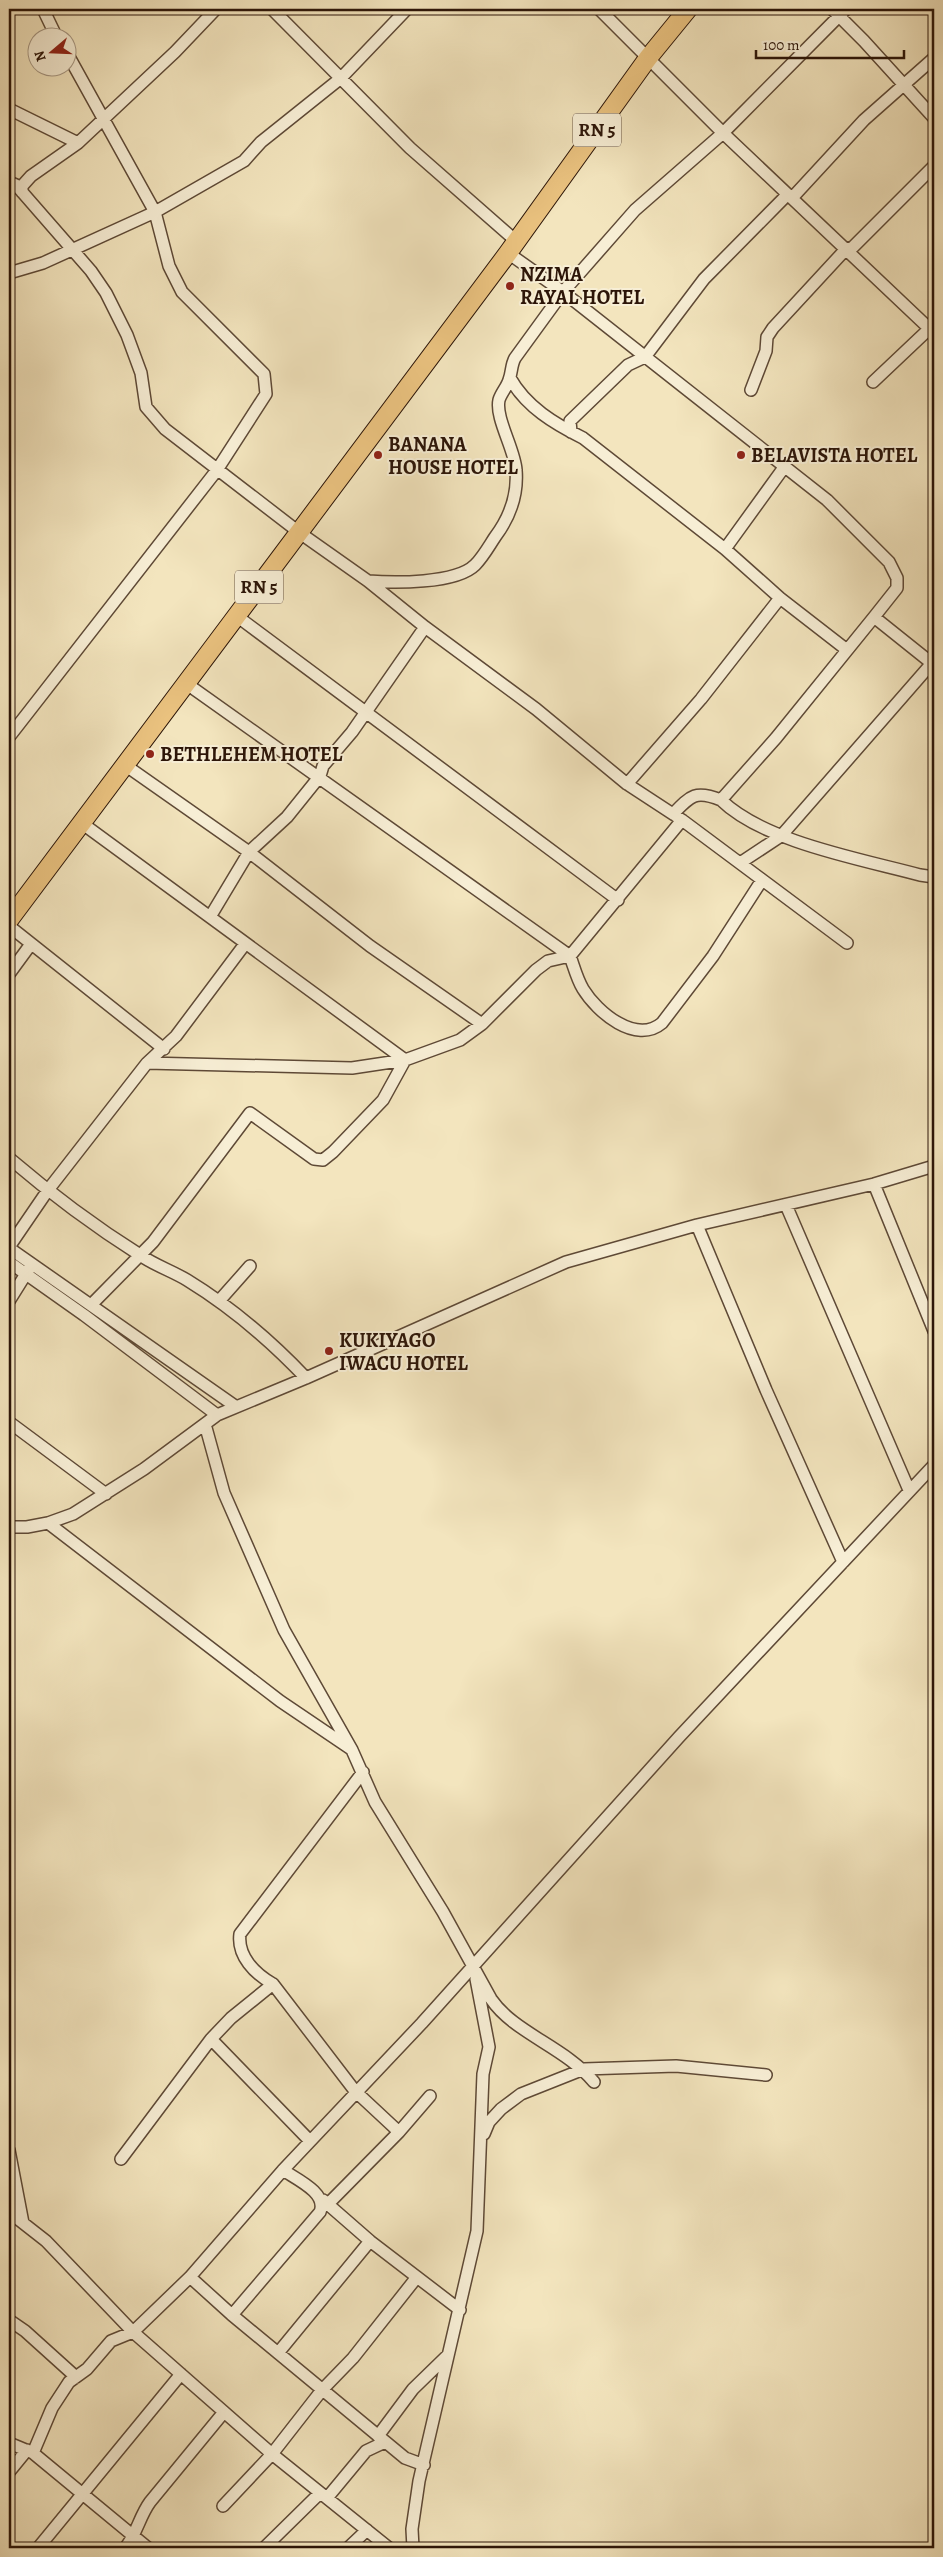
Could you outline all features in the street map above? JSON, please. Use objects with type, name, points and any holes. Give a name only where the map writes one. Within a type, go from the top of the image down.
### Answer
[{"type":"main road","name":"RN 5","points":[[9,920],[238,617],[512,247],[648,58],[688,9]]},
{"type":"street","points":[[43,9],[53,28]]},
{"type":"street","points":[[22,192],[22,186],[31,176],[78,143],[175,52],[216,9]]},
{"type":"street","points":[[272,9],[410,148],[512,247],[563,292],[624,341],[827,500],[889,562],[897,578],[897,588],[776,738],[721,800]]},
{"type":"street","points":[[9,273],[43,263],[70,249],[155,212],[244,161],[261,142],[341,78],[407,9]]},
{"type":"street","points":[[599,9],[723,133],[932,331],[873,382]]},
{"type":"street","points":[[368,581],[399,583],[434,579],[460,573],[474,566],[503,527],[510,514],[517,482],[516,467],[500,412],[499,401],[510,378],[511,366],[515,358],[563,292],[636,210],[723,133],[839,11],[934,118]]},
{"type":"street","points":[[570,427],[628,365],[645,357],[700,284],[864,120],[934,58]]},
{"type":"street","points":[[9,737],[217,470],[266,394],[264,374],[255,363],[182,292],[169,266],[155,212],[78,73]]},
{"type":"street","points":[[9,109],[78,143]]},
{"type":"street","points":[[751,390],[766,351],[767,337],[846,249],[852,247],[934,166]]},
{"type":"street","points":[[9,182],[16,185],[91,271],[114,308],[141,372],[146,406],[165,429],[300,533],[368,581],[425,627],[536,709],[627,784],[678,817],[847,942]]},
{"type":"street","points":[[624,341],[628,365]]},
{"type":"street","points":[[510,378],[519,394],[558,425],[570,427],[725,549],[780,598],[847,650]]},
{"type":"street","points":[[725,549],[786,466]]},
{"type":"street","points":[[627,784],[701,699],[780,598]]},
{"type":"street","points":[[238,617],[618,900]]},
{"type":"street","points":[[740,862],[781,836],[933,664],[874,617]]},
{"type":"street","points":[[210,917],[249,852],[287,817],[320,776],[323,766],[365,713],[425,627]]},
{"type":"street","points":[[187,684],[320,776],[570,956],[582,988],[597,1006],[618,1023],[639,1031],[654,1030],[713,956],[762,880]]},
{"type":"street","points":[[125,765],[249,852],[370,946],[482,1024]]},
{"type":"street","points":[[147,1063],[352,1068],[405,1060],[460,1040],[482,1024],[536,970],[548,961],[570,956],[618,900],[691,797],[704,794],[721,800],[735,813],[781,836],[920,876],[934,877]]},
{"type":"street","points":[[83,824],[405,1060]]},
{"type":"street","points":[[9,926],[164,1049]]},
{"type":"street","points":[[9,974],[31,944]]},
{"type":"street","points":[[217,1415],[29,1269],[9,1247],[48,1190],[147,1063],[164,1049],[245,944]]},
{"type":"street","points":[[91,1305],[140,1256],[250,1113],[314,1159],[323,1160],[383,1100],[405,1060]]},
{"type":"street","points":[[9,1158],[48,1190],[140,1256],[185,1279],[220,1301],[282,1352],[306,1378]]},
{"type":"street","points":[[9,1527],[28,1527],[48,1523],[73,1514],[106,1494],[217,1415],[306,1378],[566,1262],[697,1225],[874,1184],[934,1166]]},
{"type":"street","points":[[874,1184],[934,1331]]},
{"type":"street","points":[[786,1205],[909,1490]]},
{"type":"street","points":[[697,1225],[766,1390],[843,1562]]},
{"type":"street","points":[[9,1262],[29,1269],[91,1305],[235,1406]]},
{"type":"street","points":[[220,1301],[250,1266]]},
{"type":"street","points":[[9,1302],[29,1269]]},
{"type":"street","points":[[9,1422],[106,1494]]},
{"type":"street","points":[[205,1424],[224,1493],[284,1630],[352,1750],[376,1802],[443,1912],[473,1968],[497,2007],[584,2070],[594,2082]]},
{"type":"street","points":[[9,2472],[30,2451],[52,2408],[69,2382],[87,2369],[111,2341],[133,2332],[190,2277],[310,2140],[473,1968],[679,1737],[934,1465]]},
{"type":"street","points":[[48,1523],[280,1702],[352,1750]]},
{"type":"street","points":[[363,1772],[240,1934],[239,1943],[242,1954],[261,1977],[273,1984],[355,2091],[399,2132]]},
{"type":"street","points":[[413,2548],[412,2529],[419,2481],[477,2231],[482,2138],[482,2074],[489,2047],[473,1968]]},
{"type":"street","points":[[121,2159],[211,2039],[231,2018],[273,1984]]},
{"type":"street","points":[[211,2039],[310,2140]]},
{"type":"street","points":[[482,2138],[489,2122],[501,2109],[521,2094],[584,2070],[676,2066],[766,2075]]},
{"type":"street","points":[[328,2204],[399,2132],[430,2096]]},
{"type":"street","points":[[9,2150],[23,2223]]},
{"type":"street","points":[[283,2170],[320,2196],[370,2241],[460,2310]]},
{"type":"street","points":[[232,2315],[320,2212],[322,2207],[320,2196]]},
{"type":"street","points":[[9,2212],[46,2241],[133,2332],[272,2454],[389,2548]]},
{"type":"street","points":[[278,2353],[370,2241]]},
{"type":"street","points":[[190,2277],[232,2315],[405,2458],[424,2465]]},
{"type":"street","points":[[223,2506],[272,2454],[322,2390],[353,2358],[417,2277]]},
{"type":"street","points":[[9,2320],[25,2331],[76,2377]]},
{"type":"street","points":[[264,2548],[323,2496],[366,2451],[382,2439],[413,2389],[448,2355]]},
{"type":"street","points":[[38,2548],[181,2374]]},
{"type":"street","points":[[125,2548],[135,2537],[141,2514],[224,2412]]},
{"type":"street","points":[[9,2443],[30,2451],[148,2548]]},
{"type":"street","points":[[348,2548],[367,2530]]},
{"type":"place","name":"NZIMA RAYAL HOTEL","points":[[510,286]]},
{"type":"place","name":"BANANA HOUSE HOTEL","points":[[378,455]]},
{"type":"place","name":"BELAVISTA HOTEL","points":[[741,455]]},
{"type":"place","name":"BETHLEHEM HOTEL","points":[[150,754]]},
{"type":"place","name":"KUKIYAGO IWACU HOTEL","points":[[329,1351]]}]
